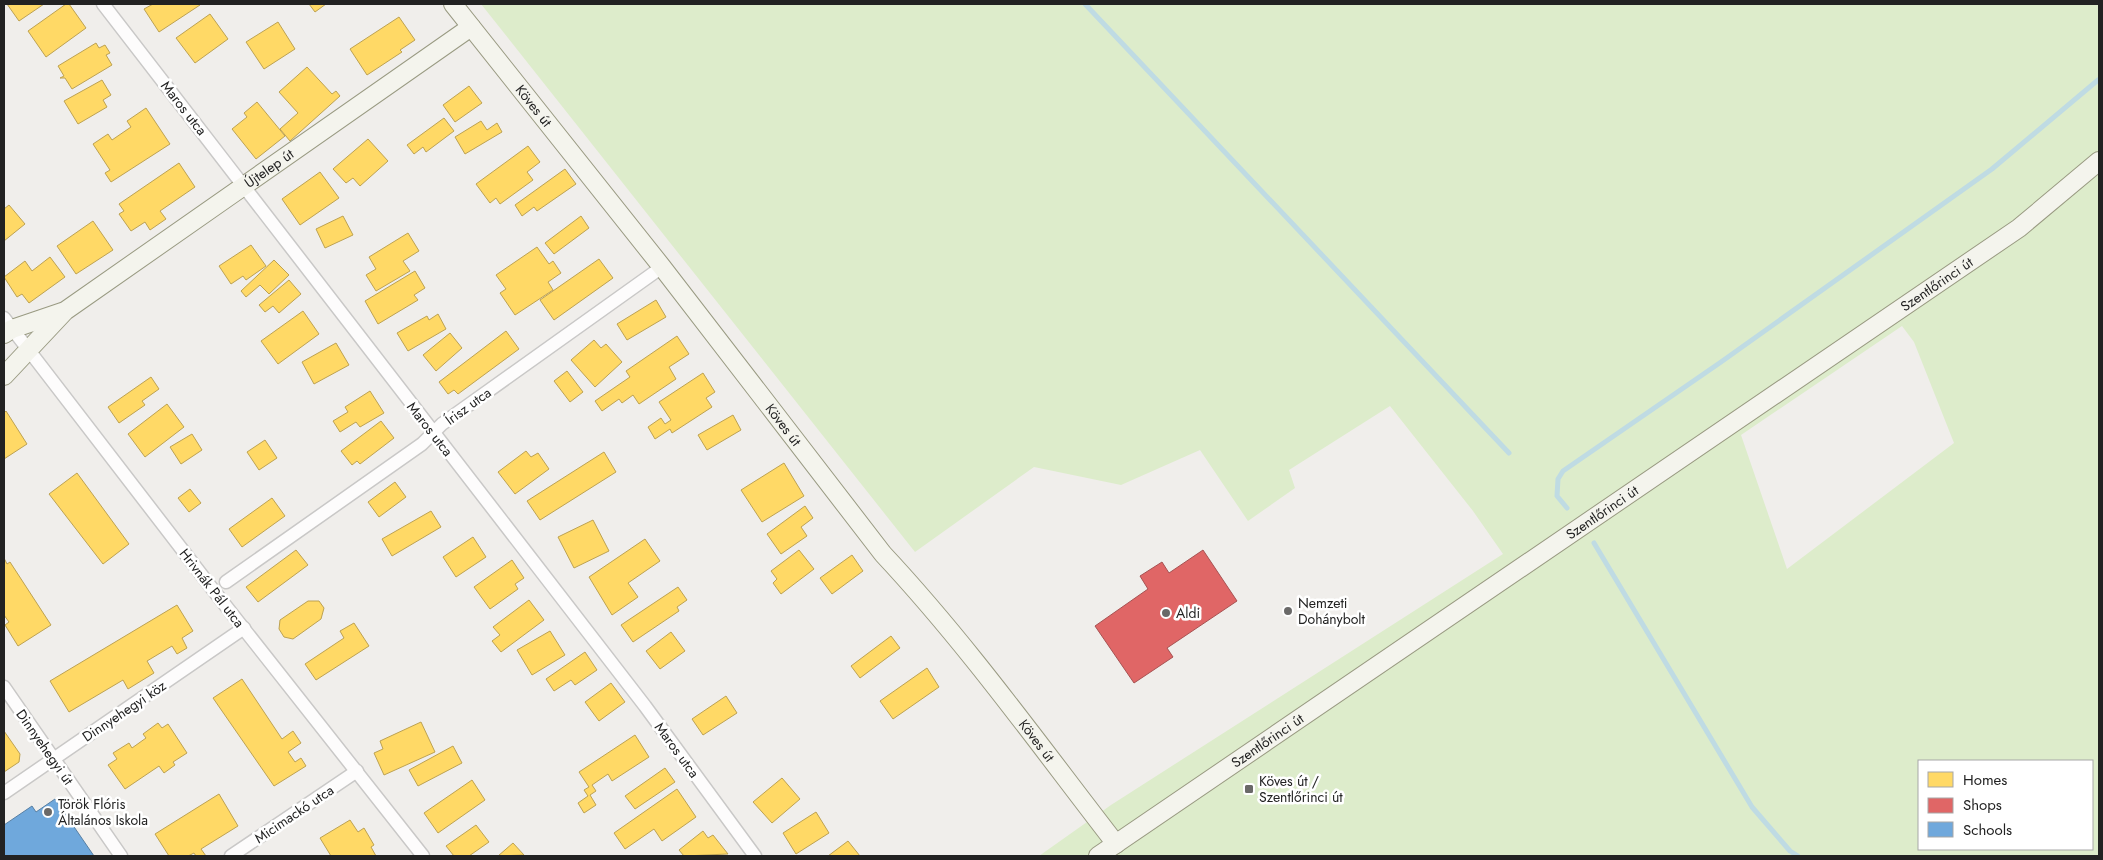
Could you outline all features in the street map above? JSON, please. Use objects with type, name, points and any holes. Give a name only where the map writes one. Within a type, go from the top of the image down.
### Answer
[{"type":"street","name":"Maros utca","points":[[103,4],[645,706],[755,856]]},
{"type":"street","name":"Köves út","points":[[453,4],[662,267],[883,554],[921,595],[995,686],[1116,844]]},
{"type":"street","name":"Újtelep út","points":[[4,376],[65,311],[471,27]]},
{"type":"street","name":"Szentlőrinci út","points":[[1098,856],[2019,228],[2099,161]]},
{"type":"street","name":"Írisz utca","points":[[226,582],[422,444],[433,433],[662,267]]},
{"type":"street","name":"Újtelep út","points":[[7,327],[65,311]]},
{"type":"street","name":"Hrivnák Pál utca","points":[[7,327],[30,349],[244,628],[423,856]]},
{"type":"street","name":"Dinnyehegyi köz","points":[[4,793],[244,628]]},
{"type":"street","name":"Dinnyehegyi út","points":[[4,687],[120,856]]},
{"type":"street","name":"Micimackó utca","points":[[231,856],[357,771]]},
{"type":"green space","points":[[481,4],[2099,4],[2099,856],[1039,856],[1111,805],[1503,554],[1473,511],[1390,406],[1289,470],[1295,488],[1248,521],[1200,450],[1121,485],[1034,467],[915,552]],"holes":[[[1902,326],[1914,342],[1954,443],[1787,569],[1741,435]]]},
{"type":"building: Homes","points":[[7,4],[44,4],[19,21]]},
{"type":"building: Homes","points":[[66,4],[69,4],[86,28],[46,57],[28,31]]},
{"type":"building: Homes","points":[[153,4],[200,5],[159,32],[144,9]]},
{"type":"building: Homes","points":[[309,4],[326,4],[315,12]]},
{"type":"building: Homes","points":[[210,14],[228,39],[195,63],[176,38]]},
{"type":"building: Homes","points":[[399,17],[415,40],[400,50],[402,52],[367,75],[350,49]]},
{"type":"building: Homes","points":[[278,22],[295,49],[264,69],[246,42]]},
{"type":"building: Homes","points":[[96,43],[99,48],[105,45],[110,53],[106,55],[112,65],[72,89],[65,78],[60,78],[64,76],[58,66]]},
{"type":"building: Homes","points":[[307,67],[332,94],[336,91],[340,96],[290,141],[280,129],[298,113],[279,92]]},
{"type":"building: Homes","points":[[102,80],[111,95],[103,100],[107,107],[78,124],[64,101]]},
{"type":"building: Homes","points":[[469,86],[482,103],[455,122],[443,105]]},
{"type":"building: Homes","points":[[257,102],[285,136],[256,159],[232,129],[247,117],[244,113]]},
{"type":"building: Homes","points":[[146,108],[170,144],[111,182],[105,173],[110,170],[93,144],[108,134],[112,140],[131,127],[127,121]]},
{"type":"building: Homes","points":[[444,118],[454,131],[426,152],[423,147],[414,154],[407,145]]},
{"type":"building: Homes","points":[[481,121],[487,130],[497,123],[502,132],[465,154],[455,137]]},
{"type":"building: Homes","points":[[368,139],[388,161],[360,186],[353,178],[346,183],[333,169]]},
{"type":"building: Homes","points":[[528,146],[540,162],[527,172],[533,180],[500,204],[496,198],[490,203],[476,184]]},
{"type":"building: Homes","points":[[179,163],[195,187],[160,211],[166,219],[150,230],[145,222],[131,231],[119,214],[124,211],[119,204]]},
{"type":"building: Homes","points":[[565,169],[576,184],[537,211],[534,207],[522,216],[515,205]]},
{"type":"building: Homes","points":[[320,172],[339,198],[300,225],[282,199]]},
{"type":"building: Homes","points":[[9,205],[25,224],[4,241],[4,209]]},
{"type":"building: Homes","points":[[343,216],[353,235],[325,248],[316,229]]},
{"type":"building: Homes","points":[[581,216],[589,228],[554,254],[545,243]]},
{"type":"building: Homes","points":[[93,221],[113,250],[76,274],[57,246]]},
{"type":"building: Homes","points":[[408,233],[419,251],[403,261],[410,271],[376,291],[366,275],[376,269],[369,257]]},
{"type":"building: Homes","points":[[251,245],[266,266],[246,280],[243,276],[231,284],[219,266]]},
{"type":"building: Homes","points":[[537,247],[549,264],[553,261],[561,273],[548,282],[553,290],[515,315],[500,293],[506,289],[496,275]]},
{"type":"building: Homes","points":[[50,257],[65,277],[29,303],[22,294],[17,297],[4,277],[25,261],[32,271]]},
{"type":"building: Homes","points":[[599,259],[613,278],[554,320],[540,300]]},
{"type":"building: Homes","points":[[274,260],[289,275],[269,294],[260,285],[246,297],[241,291]]},
{"type":"building: Homes","points":[[415,271],[425,288],[414,295],[418,300],[378,324],[365,301]]},
{"type":"building: Homes","points":[[289,280],[301,294],[279,313],[273,306],[265,312],[259,305]]},
{"type":"building: Homes","points":[[656,300],[666,317],[627,340],[617,324]]},
{"type":"building: Homes","points":[[303,311],[319,334],[278,364],[261,341]]},
{"type":"building: Homes","points":[[438,314],[446,329],[408,351],[397,333],[427,316],[429,320]]},
{"type":"building: Homes","points":[[506,331],[519,349],[458,394],[454,390],[448,394],[439,382]]},
{"type":"building: Homes","points":[[450,333],[462,348],[436,371],[423,355]]},
{"type":"building: Homes","points":[[677,336],[689,354],[669,367],[676,379],[639,404],[633,395],[622,403],[619,399],[602,411],[595,401],[630,377],[626,371]]},
{"type":"building: Homes","points":[[594,340],[601,348],[606,344],[622,362],[595,387],[571,360]]},
{"type":"building: Homes","points":[[336,343],[349,365],[314,384],[302,362]]},
{"type":"building: Homes","points":[[567,371],[583,392],[570,402],[554,381]]},
{"type":"building: Homes","points":[[703,373],[715,392],[706,398],[712,407],[672,433],[670,429],[655,439],[648,427],[661,418],[665,424],[671,420],[659,402]]},
{"type":"building: Homes","points":[[151,377],[159,389],[142,401],[145,405],[119,423],[108,407]]},
{"type":"building: Homes","points":[[370,391],[384,413],[360,427],[356,422],[340,432],[333,421],[348,412],[345,407]]},
{"type":"building: Homes","points":[[167,404],[184,427],[145,457],[128,434]]},
{"type":"building: Homes","points":[[6,411],[27,444],[4,459],[4,413]]},
{"type":"building: Homes","points":[[733,415],[741,430],[707,450],[698,435]]},
{"type":"building: Homes","points":[[381,421],[394,438],[360,464],[357,461],[352,465],[341,451]]},
{"type":"building: Homes","points":[[192,434],[202,450],[181,464],[170,447]]},
{"type":"building: Homes","points":[[265,440],[277,458],[259,470],[247,452]]},
{"type":"building: Homes","points":[[526,451],[531,457],[538,453],[549,469],[515,494],[498,472]]},
{"type":"building: Homes","points":[[604,452],[616,472],[540,520],[527,501]]},
{"type":"building: Homes","points":[[784,463],[804,496],[762,522],[741,490]]},
{"type":"building: Homes","points":[[77,473],[129,544],[103,564],[49,494]]},
{"type":"building: Homes","points":[[395,482],[406,497],[379,517],[368,502]]},
{"type":"building: Homes","points":[[190,489],[201,503],[189,512],[178,498]]},
{"type":"building: Homes","points":[[272,498],[285,516],[242,547],[229,529]]},
{"type":"building: Homes","points":[[805,506],[813,518],[801,527],[807,536],[781,554],[767,534]]},
{"type":"building: Homes","points":[[431,511],[441,527],[392,556],[382,539]]},
{"type":"building: Homes","points":[[593,520],[609,551],[574,568],[558,537]]},
{"type":"building: Homes","points":[[473,537],[486,557],[456,577],[443,557]]},
{"type":"building: Homes","points":[[645,539],[660,561],[628,583],[638,597],[612,615],[589,577]]},
{"type":"building: Homes","points":[[296,550],[308,565],[258,602],[246,587]]},
{"type":"building: Homes","points":[[799,550],[814,569],[781,594],[773,583],[777,579],[771,571]]},
{"type":"building: Homes","points":[[852,555],[863,571],[832,594],[820,578]]},
{"type":"building: Homes","points":[[4,558],[7,564],[10,562],[51,625],[18,646],[5,625],[9,622],[4,615]]},
{"type":"building: Homes","points":[[512,560],[524,578],[515,584],[518,589],[490,609],[474,587]]},
{"type":"building: Homes","points":[[678,587],[687,600],[677,607],[679,611],[633,642],[621,625]]},
{"type":"building: Homes","points":[[529,600],[544,620],[501,652],[492,641],[500,635],[493,627]]},
{"type":"building: Homes","points":[[308,601],[319,601],[324,608],[321,619],[293,639],[284,637],[279,629],[280,620]]},
{"type":"building: Homes","points":[[177,605],[193,631],[182,638],[187,648],[177,654],[172,646],[147,661],[154,673],[128,689],[123,680],[69,712],[50,681]]},
{"type":"building: Homes","points":[[354,623],[369,646],[316,680],[305,664],[344,638],[340,631]]},
{"type":"building: Homes","points":[[550,631],[565,655],[532,675],[517,650]]},
{"type":"building: Homes","points":[[671,632],[685,651],[660,669],[646,651]]},
{"type":"building: Homes","points":[[891,636],[900,648],[860,678],[851,666]]},
{"type":"building: Homes","points":[[585,652],[597,670],[575,685],[571,680],[554,691],[546,679]]},
{"type":"building: Homes","points":[[927,668],[939,687],[893,719],[880,701]]},
{"type":"building: Homes","points":[[242,679],[282,739],[293,731],[301,743],[288,752],[295,762],[301,758],[306,766],[274,786],[213,698]]},
{"type":"building: Homes","points":[[611,683],[625,702],[599,721],[585,702]]},
{"type":"building: Homes","points":[[726,696],[737,713],[703,735],[692,719]]},
{"type":"building: Homes","points":[[421,722],[435,752],[384,775],[374,753],[383,749],[380,741]]},
{"type":"building: Homes","points":[[158,723],[162,728],[168,724],[187,753],[173,762],[175,765],[164,773],[159,766],[125,789],[108,765],[117,759],[113,753],[129,743],[132,748],[146,738],[143,734]]},
{"type":"building: Homes","points":[[4,731],[20,754],[19,762],[4,772]]},
{"type":"building: Homes","points":[[635,735],[649,757],[612,781],[608,774],[592,785],[596,791],[590,795],[596,805],[584,813],[578,803],[588,796],[584,790],[589,787],[579,772]]},
{"type":"building: Homes","points":[[453,746],[462,763],[418,786],[409,770]]},
{"type":"building: Homes","points":[[665,768],[675,782],[635,809],[625,796]]},
{"type":"building: Homes","points":[[782,778],[800,799],[772,823],[753,802]]},
{"type":"building: Homes","points":[[472,780],[485,800],[438,833],[424,813]]},
{"type":"building: Homes","points":[[677,789],[696,817],[662,841],[654,829],[625,849],[614,833]]},
{"type":"building: Homes","points":[[219,794],[238,826],[201,849],[206,856],[196,856],[194,853],[188,856],[169,856],[155,834]]},
{"type":"building: Homes","points":[[816,812],[829,833],[796,854],[783,833]]},
{"type":"building: Homes","points":[[350,820],[358,832],[364,828],[374,845],[371,847],[376,856],[331,856],[320,838]]},
{"type":"building: Homes","points":[[476,825],[489,842],[469,856],[454,856],[446,846]]},
{"type":"building: Homes","points":[[703,831],[708,838],[713,835],[728,854],[684,856],[679,850]]},
{"type":"building: Homes","points":[[848,841],[860,856],[828,856]]},
{"type":"building: Homes","points":[[513,843],[524,855],[498,856]]},
{"type":"building: Shops","name":"Aldi","points":[[1203,550],[1237,601],[1167,648],[1173,657],[1134,683],[1095,626],[1148,589],[1140,576],[1162,562],[1169,573]]},
{"type":"building: Schools","name":"Török Flóris Általános Iskola","points":[[55,799],[94,856],[4,856],[4,825],[32,806],[36,812]]},
{"type":"waterway","points":[[1085,4],[1509,453]]},
{"type":"waterway","points":[[1567,508],[1557,496],[1558,479],[1563,471],[1721,362],[1992,169],[2098,80]]},
{"type":"waterway","points":[[1594,543],[1752,807],[1790,851],[1798,856]]},
{"type":"place","name":"Nemzeti Dohánybolt","points":[[1288,611]]},
{"type":"place","name":"Aldi","points":[[1166,613]]},
{"type":"place","name":"Köves út / Szentlőrinci út","points":[[1249,789]]},
{"type":"place","name":"Török Flóris Általános Iskola","points":[[48,812]]}]
